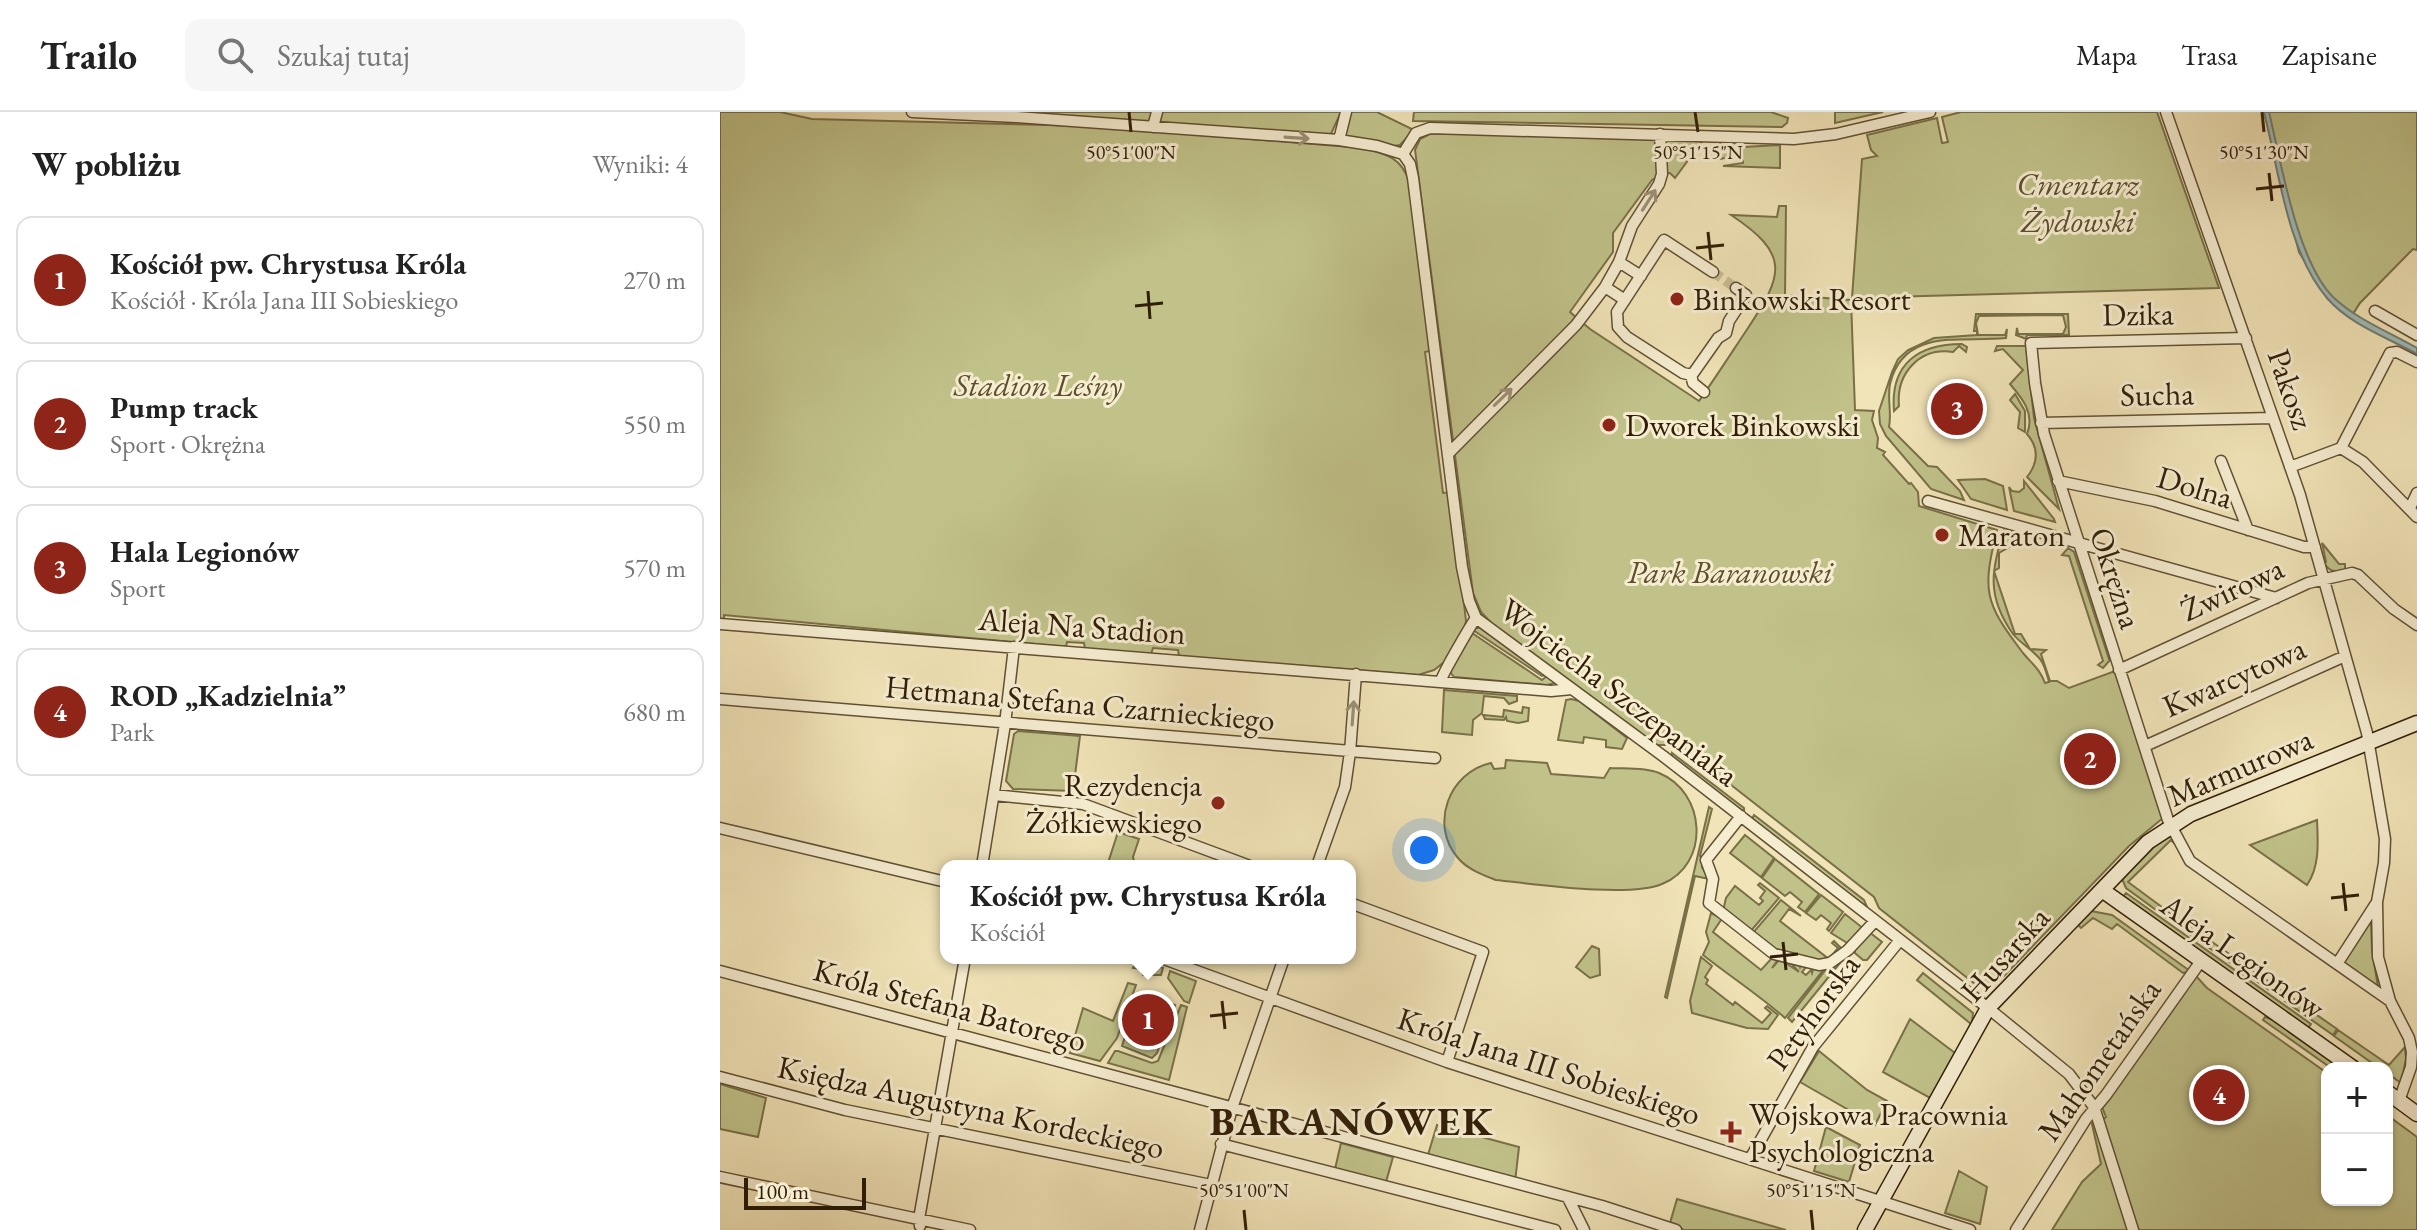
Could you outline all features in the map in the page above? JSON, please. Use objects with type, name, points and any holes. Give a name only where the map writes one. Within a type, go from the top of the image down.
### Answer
[{"type":"main road","name":"Marmurowa","points":[[2102,890],[2145,845],[2170,825],[2417,723]]},
{"type":"main road","name":"Aleja Legionów","points":[[2102,890],[2344,1062]]},
{"type":"main road","name":"Husarska","points":[[1865,1230],[1988,1008],[2102,890]]},
{"type":"main road","points":[[2393,1096],[2417,1114]]},
{"type":"street","points":[[912,112],[1339,140],[1403,154],[1416,133],[1430,128],[1784,139],[1815,137],[1930,112]]},
{"type":"street","points":[[1153,127],[1157,112]]},
{"type":"street","points":[[1339,140],[1346,112]]},
{"type":"street","name":"Pakosz","points":[[2166,112],[2290,467],[2345,656],[2368,744],[2385,839],[2385,861],[2377,902]]},
{"type":"street","points":[[1449,453],[1576,325],[1605,287],[1619,262],[1632,226],[1661,179],[1660,134]]},
{"type":"street","name":"Wojciecha Szczepaniaka","points":[[1403,154],[1410,164],[1413,178],[1464,579],[1476,618],[1741,816],[2069,1074],[2094,1107],[2133,1230]]},
{"type":"street","points":[[1691,375],[1684,374],[1620,332],[1615,321],[1617,312],[1664,240],[1713,272]]},
{"type":"street","points":[[1619,262],[1641,276]]},
{"type":"street","points":[[1605,287],[1625,300]]},
{"type":"street","points":[[1704,392],[1693,384],[1691,375],[1718,338],[1726,333],[1729,321],[1746,295],[1736,288]]},
{"type":"street","points":[[2375,311],[2417,335]]},
{"type":"street","name":"Dzika","points":[[2031,343],[2246,338]]},
{"type":"street","name":"Okrężna","points":[[2031,343],[2041,423],[2170,825],[2190,861],[2390,1001]]},
{"type":"street","points":[[2290,467],[2341,448],[2389,355],[2394,351],[2417,362]]},
{"type":"street","name":"Sucha","points":[[2041,423],[2273,418]]},
{"type":"street","points":[[2341,448],[2363,462],[2413,512]]},
{"type":"street","points":[[2221,461],[2248,530]]},
{"type":"street","name":"Dolna","points":[[2058,481],[2155,501],[2304,547],[2315,547]]},
{"type":"street","points":[[2413,512],[2417,493]]},
{"type":"street","points":[[1928,501],[2276,598]]},
{"type":"street","points":[[2324,578],[2356,574],[2394,609],[2417,625]]},
{"type":"street","name":"Żwirowa","points":[[2119,670],[2324,578]]},
{"type":"street","points":[[1441,681],[1442,673],[1476,618]]},
{"type":"street","name":"Aleja Na Stadion","points":[[720,624],[1551,691],[1572,689]]},
{"type":"street","points":[[983,860],[1014,647]]},
{"type":"street","name":"Kwarcytowa","points":[[2145,746],[2345,656]]},
{"type":"street","points":[[1319,860],[1345,787],[1356,674]]},
{"type":"street","name":"Hetmana Stefana Czarnieckiego","points":[[720,699],[1435,758]]},
{"type":"street","points":[[994,795],[1083,804],[1234,860]]},
{"type":"street","points":[[1741,816],[1706,860],[1713,879],[1709,903],[1774,954],[1819,965],[1830,963],[1847,951],[1875,921]]},
{"type":"street","points":[[720,828],[940,881]]},
{"type":"street","points":[[2337,964],[2377,902]]},
{"type":"street","points":[[2377,902],[2378,957],[2390,1001],[2409,1038],[2412,1052],[2411,1067],[2393,1096]]},
{"type":"street","points":[[1356,905],[1483,952],[1447,1062]]},
{"type":"street","name":"Petyhorska","points":[[1750,1159],[1813,1047],[1900,940]]},
{"type":"street","name":"Mahometańska","points":[[2016,1230],[2094,1107],[2106,1095],[2201,961]]},
{"type":"street","points":[[919,1223],[964,964]]},
{"type":"street","name":"Króla Jana III Sobieskiego","points":[[1177,964],[1447,1062],[1970,1230]]},
{"type":"street","points":[[1200,1230],[1232,1108],[1282,964]]},
{"type":"street","name":"Króla Stefana Batorego","points":[[720,971],[952,1031],[1676,1230]]},
{"type":"street","name":"Księdza Augustyna Kordeckiego","points":[[720,1077],[845,1110],[1211,1185]]},
{"type":"street","points":[[1221,1144],[1555,1230]]},
{"type":"street","points":[[720,1177],[919,1223],[970,1230]]},
{"type":"street","points":[[1568,1198],[1584,1230]]},
{"type":"green space","name":"Stadion Leśny","points":[[720,112],[780,112],[812,119],[1088,126],[1363,148],[1397,162],[1409,181],[1433,350],[1425,352],[1443,493],[1451,492],[1466,621],[1464,631],[1448,659],[1434,670],[1418,675],[1179,656],[1178,650],[1153,648],[1151,654],[1085,649],[1084,643],[1067,642],[1066,647],[724,615],[724,620],[720,620]]},
{"type":"green space","points":[[1006,112],[1341,112],[1330,136]]},
{"type":"green space","points":[[1351,112],[1377,112],[1414,130],[1400,145],[1394,146],[1343,136]]},
{"type":"green space","points":[[1414,112],[1771,112],[1788,118],[1782,127],[1413,121]]},
{"type":"green space","points":[[1835,112],[1883,112],[1835,123]]},
{"type":"green space","name":"Cmentarz Żydowski","points":[[1961,112],[2157,112],[2219,288],[1852,298],[1862,159],[1877,156],[1871,150],[1867,135],[1937,118],[1942,143],[1948,142],[1942,117]]},
{"type":"green space","points":[[2264,112],[2417,112],[2417,250],[2413,249],[2360,303],[2351,317],[2328,299],[2299,252]]},
{"type":"green space","name":"Park Baranowski","points":[[1501,133],[1703,140],[1675,178],[1670,173],[1652,180],[1613,233],[1613,252],[1570,312],[1590,329],[1699,401],[1760,309],[1774,279],[1772,254],[1764,242],[1731,215],[1777,217],[1779,206],[1786,206],[1785,295],[1851,300],[1855,410],[1874,411],[1872,420],[1878,438],[1877,448],[1885,452],[1883,455],[1918,492],[1919,506],[1997,530],[1988,582],[1994,608],[2045,683],[2049,682],[2042,661],[2016,637],[1998,607],[1994,571],[2015,634],[2021,634],[2030,649],[2046,650],[2041,654],[2050,681],[2057,681],[2069,688],[2115,671],[2163,818],[2129,846],[2004,976],[1989,985],[1975,984],[1879,908],[1874,897],[1680,745],[1656,745],[1495,627],[1481,612],[1473,593],[1415,150],[1420,139],[1430,134]]},
{"type":"green space","points":[[1720,141],[1738,143],[1738,156],[1719,159]]},
{"type":"green space","points":[[1780,145],[1780,168],[1723,166],[1743,163],[1743,147]]},
{"type":"green space","points":[[1976,314],[2068,314],[2069,335],[2027,335],[2026,339],[2016,335],[2017,328],[2018,334],[2063,334],[2066,327],[2063,315],[1979,316],[1976,323],[1978,335],[2005,335],[2007,329],[2006,338],[1955,339],[1922,345],[1908,353],[1897,366],[1889,390],[1889,427],[1928,466],[1937,467],[1960,491],[1964,500],[1931,489],[1886,436],[1880,424],[1879,411],[1898,359],[1908,350],[1934,338],[1977,335],[1974,331]]},
{"type":"green space","points":[[1962,344],[1967,347],[1966,352],[1959,346],[1953,352],[1930,354],[1912,365],[1902,383],[1899,406],[1894,411],[1897,381],[1910,360],[1932,348]]},
{"type":"green space","points":[[1997,346],[2026,346],[2034,418],[2059,509],[2027,477],[2036,456],[2027,434],[2029,413],[2010,384],[2023,370],[2003,349],[1995,351]]},
{"type":"green space","points":[[2015,394],[2025,411],[2025,432],[2018,428],[2020,412],[2010,400]]},
{"type":"green space","points":[[1985,479],[2003,486],[2007,510],[1971,499],[1958,480]]},
{"type":"green space","points":[[2024,481],[2055,522],[2014,511],[2009,487],[2019,492],[2024,488]]},
{"type":"green space","points":[[2005,527],[2011,530],[2011,546],[1999,553],[1999,568],[1994,571]]},
{"type":"green space","points":[[2322,543],[2339,564],[2345,564],[2345,570],[2333,571],[2326,566]]},
{"type":"green space","points":[[2068,548],[2074,552],[2111,659],[2103,668],[2098,665],[2103,661],[2069,556],[2062,555]]},
{"type":"green space","points":[[1476,628],[1545,675],[1542,676],[1473,630]]},
{"type":"green space","points":[[1472,633],[1542,680],[1547,676],[1556,683],[1547,685],[1454,677],[1450,672]]},
{"type":"green space","points":[[1444,690],[1517,696],[1517,701],[1509,704],[1504,698],[1484,696],[1482,713],[1473,720],[1472,735],[1442,732]]},
{"type":"green space","points":[[1566,700],[1579,701],[1627,738],[1622,749],[1606,747],[1606,740],[1584,737],[1583,743],[1558,740]]},
{"type":"green space","points":[[1523,707],[1529,708],[1528,721],[1507,721],[1506,717],[1504,720],[1485,719],[1483,715],[1503,717],[1504,710],[1522,713]]},
{"type":"green space","points":[[1018,731],[1080,736],[1073,791],[1013,789],[1006,781],[1014,734]]},
{"type":"green space","points":[[1672,753],[1744,810],[1741,811],[1672,757]]},
{"type":"green space","points":[[1506,760],[1547,763],[1551,774],[1604,778],[1610,768],[1659,773],[1675,782],[1694,811],[1695,845],[1689,861],[1678,874],[1662,884],[1627,890],[1581,889],[1496,880],[1476,871],[1462,862],[1449,845],[1445,830],[1448,802],[1454,788],[1476,768],[1491,763],[1494,769],[1505,768]]},
{"type":"green space","points":[[1709,807],[1712,809],[1700,856],[1709,879],[1695,876],[1667,998],[1665,997]]},
{"type":"green space","points":[[1754,815],[1864,900],[1867,907],[1752,819]]},
{"type":"green space","points":[[2317,820],[2316,862],[2307,885],[2250,845]]},
{"type":"green space","points":[[1118,832],[1139,839],[1134,860],[1109,860]]},
{"type":"green space","points":[[2171,834],[2178,847],[2171,840],[2128,882],[2170,913],[2167,918],[2126,888],[2122,879],[2151,849]]},
{"type":"green space","points":[[1745,835],[1774,858],[1761,877],[1730,853]]},
{"type":"green space","points":[[1775,859],[1819,894],[1805,912],[1798,907],[1802,902],[1790,892],[1785,896],[1762,878]]},
{"type":"green space","points":[[1760,883],[1779,898],[1750,932],[1723,911],[1726,898],[1735,886],[1759,905],[1765,891],[1758,885]]},
{"type":"green space","points":[[2126,893],[2311,1024],[2309,1027],[2122,898]]},
{"type":"green space","points":[[1821,895],[1843,912],[1829,931],[1827,929],[1831,923],[1821,915],[1816,920],[1806,913]]},
{"type":"green space","points":[[1781,900],[1801,916],[1789,909],[1780,921],[1829,959],[1838,948],[1832,943],[1834,941],[1842,949],[1828,962],[1774,952],[1752,934]]},
{"type":"green space","points":[[2091,911],[2112,915],[2190,971],[2183,973],[2117,924],[2112,929],[2093,918],[2081,928],[2078,925]]},
{"type":"green space","points":[[1711,913],[1725,920],[1721,920],[1713,932],[1761,970],[1772,958],[1777,961],[1772,968],[1780,959],[1799,972],[1789,961],[1800,967],[1801,964],[1807,966],[1802,972],[1806,975],[1813,969],[1824,969],[1785,1018],[1703,955],[1709,942],[1706,932]]},
{"type":"green space","points":[[1845,914],[1864,929],[1849,944],[1831,933]]},
{"type":"green space","points":[[2371,920],[2378,987],[2345,963],[2345,958]]},
{"type":"green space","points":[[2192,928],[2337,1029],[2333,1035],[2188,933]]},
{"type":"green space","points":[[1869,932],[1882,942],[1867,960],[1863,960],[1855,949]]},
{"type":"green space","points":[[1592,946],[1599,949],[1600,975],[1590,978],[1576,967]]},
{"type":"green space","points":[[1701,957],[1712,966],[1705,977],[1708,980],[1706,984],[1733,1005],[1735,1002],[1762,1023],[1771,1013],[1765,1008],[1767,1006],[1778,1015],[1768,1029],[1747,1028],[1692,1013],[1690,1001]]},
{"type":"green space","points":[[1844,958],[1792,1022],[1788,1018],[1827,968]]},
{"type":"green space","points":[[1135,964],[1151,964],[1163,968],[1161,975],[1143,975],[1142,969],[1133,968]]},
{"type":"green space","points":[[1170,971],[1196,981],[1189,1003],[1184,1001],[1168,978]]},
{"type":"green space","points":[[1923,973],[1973,1013],[1971,1024],[1917,980]]},
{"type":"green space","points":[[2195,975],[2207,988],[2321,1069],[2321,1206],[2393,1206],[2393,1119],[2417,1137],[2417,1230],[2136,1230],[2102,1107]]},
{"type":"green space","points":[[1128,983],[1136,985],[1117,1038],[1100,1061],[1070,1053],[1083,1008],[1113,1021]]},
{"type":"green space","points":[[1137,1000],[1140,1001],[1127,1039],[1153,1049],[1163,1021],[1166,1021],[1170,1003],[1175,1005],[1157,1053],[1152,1058],[1122,1046]]},
{"type":"green space","points":[[1181,1005],[1187,1007],[1169,1080],[1108,1063],[1115,1051],[1152,1063],[1158,1061]]},
{"type":"green space","points":[[2265,1017],[2277,1021],[2335,1062],[2322,1062],[2263,1020]]},
{"type":"green space","points":[[1910,1019],[1955,1053],[1930,1098],[1883,1072]]},
{"type":"green space","points":[[2338,1030],[2385,1062],[2371,1062],[2334,1036]]},
{"type":"green space","points":[[2405,1047],[2406,1059],[2401,1083],[2393,1077],[2392,1062]]},
{"type":"green space","points":[[1819,1051],[1867,1090],[1887,1101],[1875,1125],[1800,1082]]},
{"type":"green space","points":[[720,1084],[766,1098],[758,1137],[720,1129]]},
{"type":"green space","points":[[2092,1124],[2095,1124],[2130,1230],[2052,1230],[2082,1182],[2101,1164]]},
{"type":"green space","points":[[1437,1125],[1519,1147],[1515,1182],[1427,1158]]},
{"type":"green space","points":[[1826,1127],[1860,1145],[1849,1182],[1814,1171]]},
{"type":"green space","points":[[1341,1143],[1393,1157],[1386,1182],[1335,1169]]},
{"type":"green space","points":[[1959,1171],[1987,1187],[1980,1224],[1945,1213]]},
{"type":"green space","points":[[1677,1199],[1786,1230],[1684,1230],[1670,1223]]},
{"type":"water","points":[[2264,112],[2269,112],[2300,236],[2320,281],[2342,305],[2417,348],[2417,354],[2346,315],[2327,298],[2313,279],[2293,234]]},
{"type":"tunnel","points":[[1713,272],[1736,288]]},
{"type":"place","name":"Binkowski Resort","points":[[1677,299]]},
{"type":"place","name":"Hala Legionów","points":[[1957,409]]},
{"type":"place","name":"Dworek Binkowski","points":[[1609,425]]},
{"type":"place","name":"Maraton","points":[[1942,535]]},
{"type":"place","name":"Pump track","points":[[2090,759]]},
{"type":"place","name":"Rezydencja Żółkiewskiego","points":[[1218,803]]},
{"type":"place","name":"Kościół pw. Chrystusa Króla","points":[[1148,1020]]},
{"type":"place","name":"ROD „Kadzielnia”","points":[[2219,1095]]},
{"type":"place","name":"Wojskowa Pracownia Psychologiczna","points":[[1731,1132]]},
{"type":"district","name":"BARANÓWEK","points":[[1352,1121]]}]
